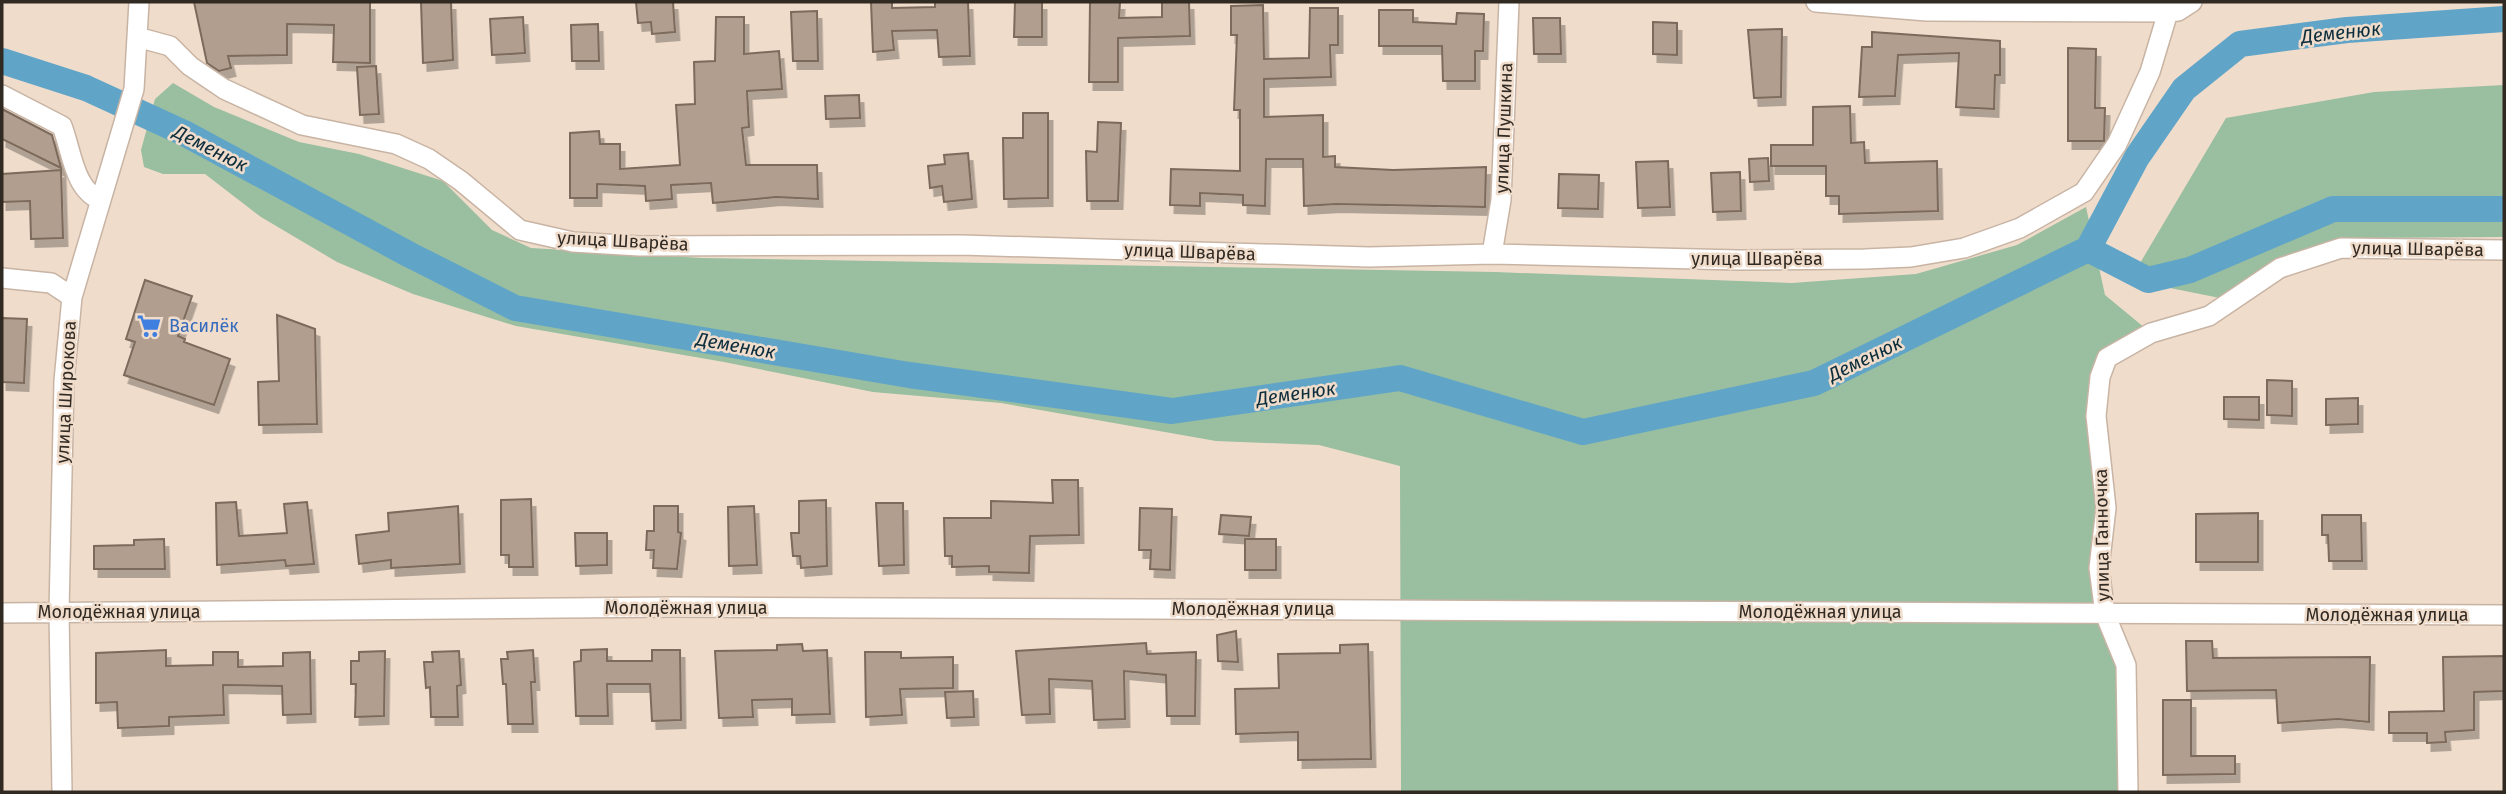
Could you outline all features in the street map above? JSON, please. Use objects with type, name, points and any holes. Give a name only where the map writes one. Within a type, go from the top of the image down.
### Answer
[{"type":"street","name":"улица Широкова","points":[[62,792],[59,612],[64,381],[72,297],[134,89],[139,2]]},
{"type":"street","name":"улица Пушкина","points":[[1492,254],[1501,200],[1508,2]]},
{"type":"street","points":[[1816,2],[1927,11],[2168,12],[2178,11],[2192,2]]},
{"type":"street","name":"улица Шварёва","points":[[138,37],[170,46],[190,66],[224,89],[302,125],[396,144],[429,159],[461,181],[520,230],[573,242],[639,246],[961,245],[1369,257],[1492,254],[1738,260],[1876,259],[1964,248],[2020,229],[2084,192],[2101,170],[2151,72],[2168,12]]},
{"type":"street","points":[[2,95],[62,126],[80,184],[89,195],[102,200]]},
{"type":"street","name":"улица Шварёва","points":[[2106,358],[2151,333],[2209,316],[2280,268],[2341,248],[2504,250]]},
{"type":"street","points":[[2,278],[51,283],[72,297]]},
{"type":"street","name":"улица Ганночка","points":[[2106,358],[2100,377],[2096,416],[2105,508],[2099,568],[2105,614],[2126,665],[2127,792]]},
{"type":"street","name":"Молодёжная улица","points":[[2,613],[716,607],[2504,615]]},
{"type":"green space","points":[[173,83],[214,107],[299,142],[359,154],[443,181],[492,230],[531,248],[702,258],[1495,272],[1792,283],[1916,274],[2017,245],[2086,207],[2105,295],[2151,333],[2107,358],[2099,568],[2126,665],[2128,792],[1401,792],[1400,466],[1319,445],[1216,441],[1001,403],[873,392],[724,362],[516,326],[413,294],[337,262],[261,217],[205,174],[163,174],[144,167],[141,150],[155,99]]},
{"type":"green space","points":[[2504,85],[2504,237],[2358,238],[2295,258],[2225,299],[2130,280],[2226,118],[2374,92]]},
{"type":"building","points":[[194,2],[370,2],[370,63],[333,62],[334,25],[287,24],[287,55],[228,56],[231,68],[219,71],[207,63]]},
{"type":"building","points":[[421,2],[451,2],[453,60],[423,63]]},
{"type":"building","points":[[636,2],[673,2],[675,32],[652,34],[651,22],[638,23]]},
{"type":"building","points":[[871,2],[892,2],[892,8],[935,7],[935,2],[968,2],[970,56],[939,57],[937,30],[892,31],[894,50],[873,52]]},
{"type":"building","points":[[1015,2],[1042,2],[1042,37],[1014,37]]},
{"type":"building","points":[[1090,2],[1120,2],[1119,18],[1162,17],[1162,2],[1189,2],[1190,36],[1118,38],[1118,82],[1089,82]]},
{"type":"building","points":[[1263,5],[1264,59],[1309,58],[1310,8],[1338,8],[1338,45],[1330,45],[1331,77],[1264,79],[1264,117],[1323,115],[1323,157],[1335,156],[1335,167],[1393,170],[1486,167],[1485,207],[1336,204],[1304,206],[1303,159],[1266,159],[1265,206],[1243,205],[1243,195],[1200,193],[1200,206],[1170,205],[1171,169],[1240,171],[1240,110],[1234,110],[1237,35],[1231,35],[1231,6]]},
{"type":"building","points":[[1379,10],[1413,10],[1413,22],[1456,24],[1457,13],[1484,14],[1483,51],[1475,51],[1475,81],[1443,81],[1442,46],[1379,46]]},
{"type":"building","points":[[817,11],[818,61],[793,61],[791,12]]},
{"type":"building","points":[[523,17],[525,53],[492,55],[490,19]]},
{"type":"building","points":[[716,17],[744,17],[744,54],[779,51],[782,89],[747,91],[749,127],[742,128],[746,165],[817,165],[818,199],[776,197],[713,203],[711,183],[671,185],[672,199],[646,201],[645,186],[597,184],[597,198],[570,198],[570,133],[599,131],[600,144],[620,144],[620,169],[680,165],[676,105],[695,104],[694,62],[715,61]]},
{"type":"building","points":[[1533,18],[1560,18],[1561,54],[1534,54]]},
{"type":"building","points":[[1653,22],[1677,23],[1677,55],[1653,54]]},
{"type":"building","points":[[598,24],[599,61],[572,61],[571,25]]},
{"type":"building","points":[[1782,29],[1781,97],[1754,98],[1748,30]]},
{"type":"building","points":[[1872,32],[2000,41],[2000,75],[1995,75],[1994,109],[1956,107],[1959,53],[1898,55],[1895,96],[1859,97],[1862,47],[1872,47]]},
{"type":"building","points":[[2068,48],[2096,49],[2095,108],[2105,108],[2104,141],[2068,141]]},
{"type":"building","points":[[376,66],[379,114],[360,115],[357,67]]},
{"type":"building","points":[[859,95],[860,118],[826,119],[825,96]]},
{"type":"building","points":[[1850,106],[1851,143],[1864,142],[1865,163],[1937,161],[1938,211],[1839,214],[1839,196],[1826,196],[1826,166],[1771,166],[1771,145],[1813,145],[1813,107]]},
{"type":"building","points":[[2,109],[52,135],[61,168],[2,139]]},
{"type":"building","points":[[1023,113],[1048,113],[1048,198],[1004,199],[1003,138],[1023,138]]},
{"type":"building","points":[[1098,122],[1121,123],[1118,201],[1087,201],[1086,151],[1097,152]]},
{"type":"building","points":[[968,153],[972,199],[944,202],[942,186],[930,188],[928,166],[945,164],[944,155]]},
{"type":"building","points":[[1768,158],[1769,181],[1750,182],[1749,159]]},
{"type":"building","points":[[1668,161],[1670,207],[1638,208],[1636,162]]},
{"type":"building","points":[[61,170],[63,238],[31,239],[30,201],[2,202],[2,174]]},
{"type":"building","points":[[1740,172],[1741,211],[1713,212],[1711,173]]},
{"type":"building","points":[[1559,174],[1599,175],[1598,209],[1558,208]]},
{"type":"building","points":[[145,280],[192,296],[178,336],[185,339],[184,342],[230,359],[214,405],[124,375],[135,342],[126,339]]},
{"type":"building","points":[[277,315],[315,329],[317,424],[259,425],[258,382],[279,381]]},
{"type":"building","points":[[2,318],[27,319],[24,383],[2,382]]},
{"type":"building","points":[[2267,380],[2292,381],[2292,416],[2267,415]]},
{"type":"building","points":[[2224,397],[2259,397],[2259,420],[2224,419]]},
{"type":"building","points":[[2358,398],[2358,424],[2326,425],[2326,399]]},
{"type":"building","points":[[1052,480],[1078,480],[1079,535],[1030,536],[1029,573],[989,572],[989,566],[952,567],[952,556],[945,556],[944,518],[991,518],[991,501],[1053,503]]},
{"type":"building","points":[[531,499],[533,567],[509,567],[509,555],[501,555],[501,500]]},
{"type":"building","points":[[826,500],[827,566],[801,568],[800,556],[793,556],[791,533],[799,533],[799,501]]},
{"type":"building","points":[[236,502],[239,536],[287,533],[284,504],[307,502],[314,564],[286,566],[285,560],[217,565],[216,503]]},
{"type":"building","points":[[876,503],[903,503],[904,565],[879,566]]},
{"type":"building","points":[[458,506],[460,564],[391,568],[391,560],[359,564],[356,535],[389,531],[388,513]]},
{"type":"building","points":[[654,506],[678,506],[678,532],[681,533],[677,569],[653,568],[654,550],[646,550],[647,531],[654,531]]},
{"type":"building","points":[[754,506],[757,565],[729,566],[728,507]]},
{"type":"building","points":[[1140,508],[1172,509],[1170,570],[1150,569],[1151,550],[1139,550]]},
{"type":"building","points":[[2258,513],[2258,562],[2196,562],[2196,514]]},
{"type":"building","points":[[1221,515],[1251,517],[1249,536],[1219,534]]},
{"type":"building","points":[[2322,515],[2361,515],[2362,561],[2329,561],[2328,535],[2322,535]]},
{"type":"building","points":[[575,533],[607,533],[607,565],[576,566]]},
{"type":"building","points":[[164,539],[165,569],[94,569],[94,546],[134,545],[134,540]]},
{"type":"building","points":[[1245,539],[1276,539],[1276,570],[1245,570]]},
{"type":"building","points":[[1236,631],[1238,662],[1218,661],[1217,635]]},
{"type":"building","points":[[2186,641],[2212,641],[2213,658],[2370,657],[2369,722],[2338,719],[2278,723],[2276,690],[2187,691]]},
{"type":"building","points":[[1146,643],[1147,654],[1196,652],[1195,716],[1167,716],[1166,675],[1124,671],[1125,719],[1094,720],[1092,681],[1049,679],[1050,714],[1022,715],[1016,651]]},
{"type":"building","points":[[802,644],[803,651],[827,650],[830,714],[792,715],[792,699],[752,700],[753,717],[719,718],[715,651],[777,650],[777,645]]},
{"type":"building","points":[[1368,644],[1371,759],[1298,760],[1298,732],[1236,734],[1235,689],[1279,688],[1278,654],[1340,653],[1340,645]]},
{"type":"building","points":[[607,649],[607,661],[652,661],[652,650],[680,650],[681,720],[652,721],[650,684],[607,684],[608,716],[576,716],[574,662],[581,661],[581,650]]},
{"type":"building","points":[[166,650],[166,666],[213,665],[213,652],[238,652],[238,667],[283,666],[283,653],[310,652],[311,714],[283,715],[282,686],[223,685],[224,715],[169,717],[169,726],[118,728],[117,702],[96,703],[96,653]]},
{"type":"building","points":[[533,650],[533,724],[508,724],[506,684],[503,684],[501,659],[508,659],[507,652]]},
{"type":"building","points":[[385,651],[384,716],[355,717],[356,684],[351,684],[351,661],[359,661],[359,652]]},
{"type":"building","points":[[459,651],[461,685],[457,686],[458,717],[431,717],[430,687],[426,688],[424,662],[433,662],[432,652]]},
{"type":"building","points":[[865,652],[901,652],[901,658],[953,657],[953,688],[900,689],[902,715],[866,717]]},
{"type":"building","points":[[2504,656],[2504,691],[2474,692],[2474,730],[2445,732],[2446,742],[2427,743],[2427,733],[2389,733],[2389,712],[2444,711],[2443,657]]},
{"type":"building","points":[[973,691],[974,717],[947,718],[945,692]]},
{"type":"building","points":[[2163,700],[2191,700],[2191,756],[2235,756],[2235,774],[2163,775]]},
{"type":"waterway","name":"Деменюк","points":[[2,61],[86,88],[184,133],[410,255],[515,308],[909,375],[1172,411],[1400,378],[1583,432],[1814,383],[2088,249],[2137,157],[2184,89],[2240,44],[2347,30],[2504,19]]},
{"type":"waterway","points":[[2088,249],[2148,280],[2190,270],[2333,209],[2504,209]]},
{"type":"place","name":"Василёк","points":[[149,326]]}]
